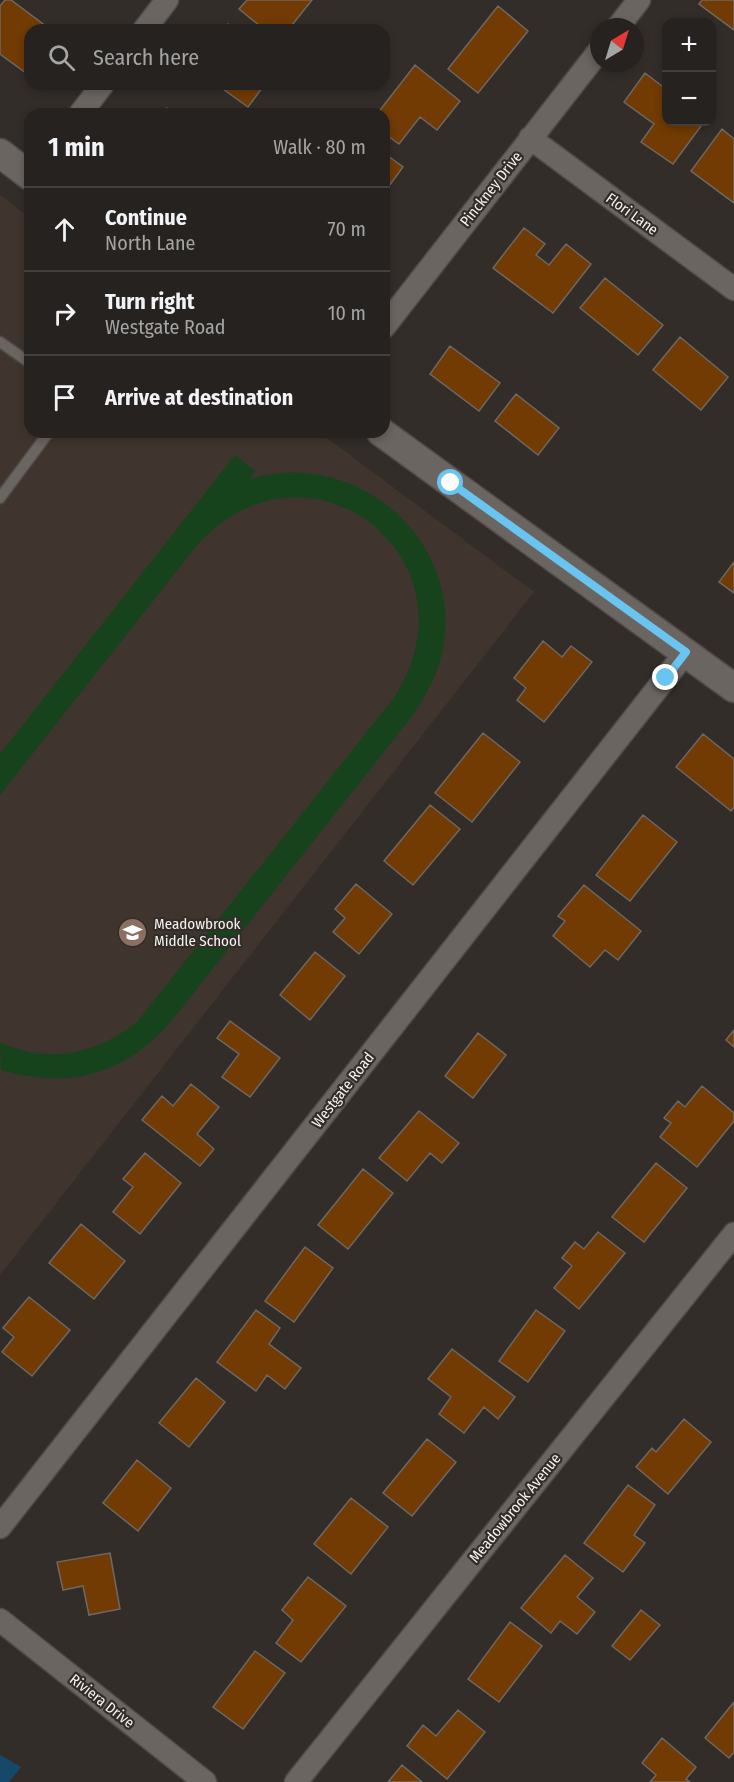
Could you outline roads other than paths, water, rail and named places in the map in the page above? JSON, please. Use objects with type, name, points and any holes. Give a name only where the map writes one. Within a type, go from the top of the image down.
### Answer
[{"type":"street","points":[[149,24],[167,0]]},
{"type":"street","points":[[625,18],[639,0]]},
{"type":"street","name":"Pinckney Drive","points":[[390,319],[590,62]]},
{"type":"street","points":[[85,108],[98,90]]},
{"type":"street","name":"Flori Lane","points":[[530,138],[734,289]]},
{"type":"street","points":[[0,153],[24,171]]},
{"type":"street","points":[[389,438],[734,688]]},
{"type":"street","name":"Westgate Road","points":[[0,1527],[686,652]]},
{"type":"street","name":"Meadowbrook Avenue","points":[[296,1782],[734,1234]]},
{"type":"street","name":"Riviera Drive","points":[[0,1620],[205,1782]]},
{"type":"lane","points":[[0,342],[24,359]]},
{"type":"lane","points":[[0,498],[44,438]]},
{"type":"water","points":[[0,1755],[21,1767],[9,1782],[0,1782]]},
{"type":"place","name":"Meadowbrook Middle School","points":[[133,933]]}]
